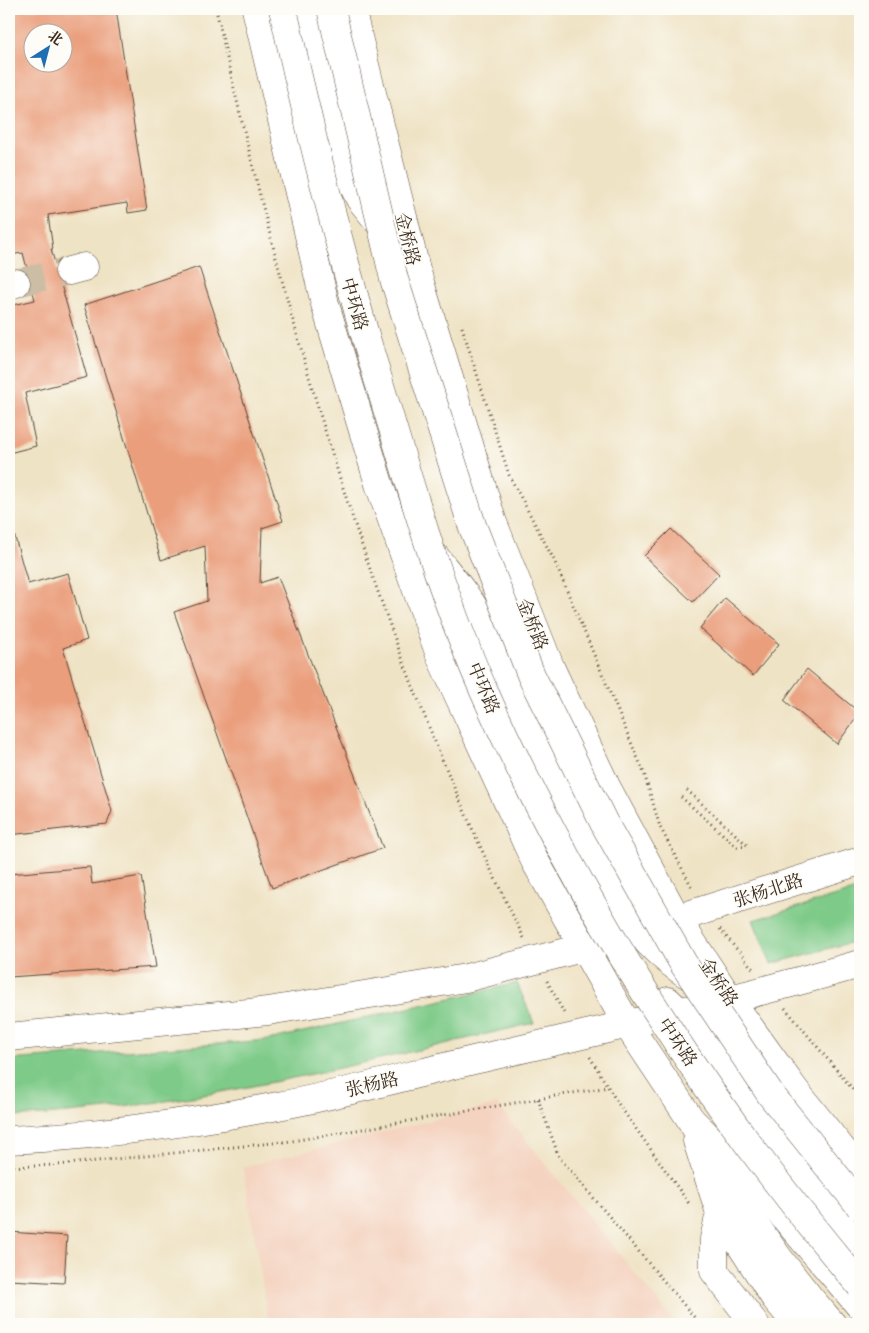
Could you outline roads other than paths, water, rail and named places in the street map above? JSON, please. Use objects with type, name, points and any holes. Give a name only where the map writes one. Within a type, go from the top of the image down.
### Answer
[{"type":"main road","points":[[256,9],[325,304],[379,484],[441,658],[535,861],[586,947],[627,1024],[691,1120],[740,1204],[795,1283],[832,1324]]},
{"type":"main road","name":"中环路","points":[[283,9],[352,293],[428,545],[486,695],[557,844],[639,985],[730,1119],[833,1253],[860,1285]]},
{"type":"main road","points":[[305,9],[337,153],[360,199],[416,269]]},
{"type":"main road","points":[[330,9],[394,279],[472,525],[531,676],[604,823],[683,963],[771,1095],[860,1206]]},
{"type":"main road","name":"金桥路","points":[[351,9],[416,269],[492,520],[551,669],[606,786],[677,919],[730,1000],[794,1089],[860,1172]]},
{"type":"main road","points":[[379,484],[468,600],[485,626],[520,706],[570,811],[623,913],[637,932],[673,967],[730,1000],[860,964]]},
{"type":"main road","name":"张杨北路","points":[[677,919],[860,861]]},
{"type":"main road","points":[[9,1037],[268,1012],[466,978],[586,947],[677,919]]},
{"type":"main road","points":[[586,947],[641,978],[680,1012],[710,1049],[750,1107],[816,1195],[860,1248]]},
{"type":"main road","name":"张杨路","points":[[9,1140],[61,1138],[160,1126],[279,1106],[730,1000]]},
{"type":"main road","points":[[691,1120],[720,1213],[775,1298],[798,1324]]},
{"type":"main road","points":[[691,1120],[756,1184],[860,1306]]},
{"type":"main road","points":[[720,1213],[714,1239],[714,1271],[755,1324]]},
{"type":"tunnel","points":[[16,283],[69,271]]}]
